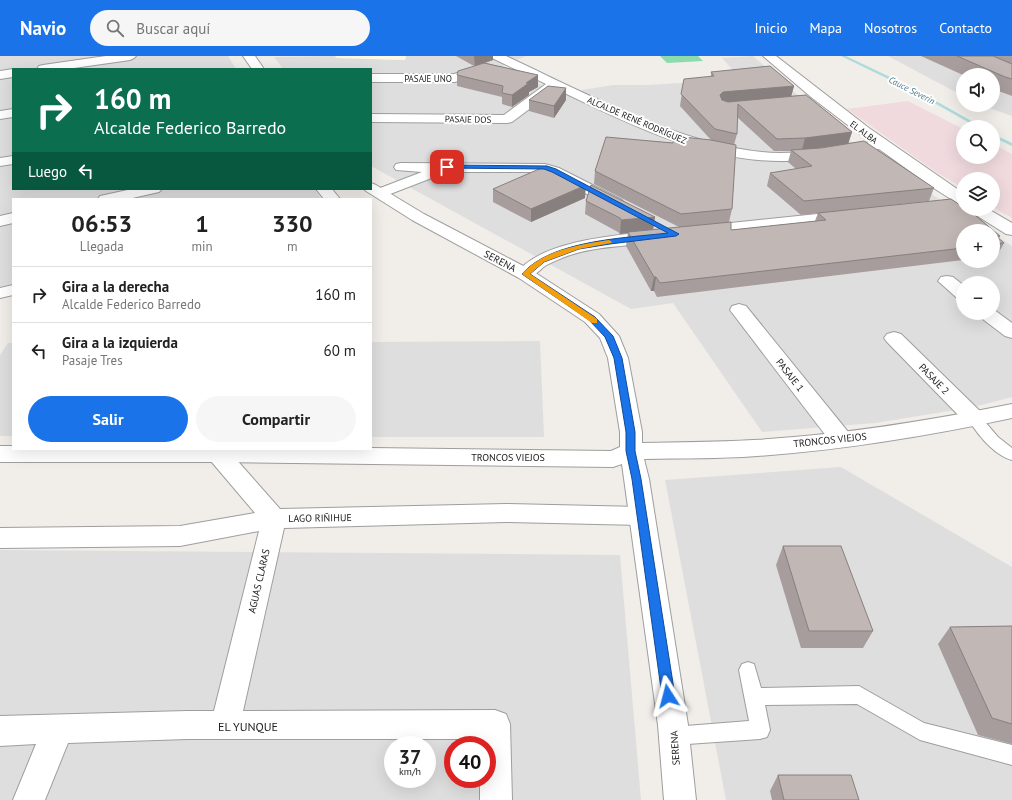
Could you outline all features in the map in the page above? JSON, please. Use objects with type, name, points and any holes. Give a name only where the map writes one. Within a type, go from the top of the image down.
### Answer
[{"type":"street","points":[[50,68],[130,56]]},
{"type":"street","points":[[249,56],[257,68]]},
{"type":"street","name":"EL ALBA","points":[[770,56],[822,100],[881,145],[956,196]]},
{"type":"street","name":"PASAJE UNO","points":[[372,78],[455,78],[502,58]]},
{"type":"street","name":"ALCALDE RENÉ RODRÍGUEZ","points":[[502,58],[554,84],[665,133],[693,143],[718,149],[764,156],[798,157],[881,145]]},
{"type":"street","points":[[0,75],[12,74]]},
{"type":"street","name":"PASAJE DOS","points":[[372,118],[507,119],[554,84]]},
{"type":"street","points":[[807,102],[822,100]]},
{"type":"street","points":[[0,115],[12,113]]},
{"type":"street","points":[[0,162],[12,160]]},
{"type":"street","points":[[401,167],[544,168],[554,171],[629,210]]},
{"type":"street","points":[[377,195],[447,167]]},
{"type":"street","points":[[111,198],[149,190]]},
{"type":"street","points":[[325,190],[331,198]]},
{"type":"street","name":"SERENA","points":[[377,195],[525,274],[592,318],[609,336],[618,358],[632,439],[630,451],[636,479],[673,725],[672,736],[680,800]]},
{"type":"street","points":[[525,274],[542,261],[577,248],[671,230],[862,214]]},
{"type":"street","points":[[989,216],[1012,230]]},
{"type":"street","points":[[0,221],[12,218]]},
{"type":"street","points":[[947,281],[956,288]]},
{"type":"street","points":[[0,293],[12,290]]},
{"type":"street","name":"PASAJE 1","points":[[738,310],[841,439]]},
{"type":"street","points":[[996,320],[1012,332]]},
{"type":"street","name":"PASAJE 2","points":[[894,338],[975,419]]},
{"type":"street","name":"TRONCOS VIEJOS","points":[[0,454],[105,452],[218,454],[294,452],[613,459],[630,451],[754,448],[841,439],[924,429],[1012,411]]},
{"type":"street","points":[[218,454],[274,519]]},
{"type":"street","name":"LAGO RIÑIHUE","points":[[0,538],[180,536],[274,519],[506,514],[641,516]]},
{"type":"street","name":"AGUAS CLARAS","points":[[225,726],[274,519]]},
{"type":"street","name":"EL YUNQUE","points":[[0,731],[187,725],[496,724],[496,800]]},
{"type":"street","points":[[29,800],[58,730]]},
{"type":"lane","points":[[975,419],[993,441],[1012,456]]},
{"type":"lane","points":[[672,736],[760,730],[748,670]]},
{"type":"lane","points":[[753,697],[859,695],[920,731],[1012,755]]},
{"type":"shaded area","points":[[0,56],[228,56],[235,68],[12,68],[12,190],[316,190],[320,198],[12,198],[12,284],[0,287]]},
{"type":"shaded area","points":[[335,56],[337,58],[405,60],[406,56],[526,56],[503,66],[555,91],[582,90],[613,85],[690,84],[741,79],[722,58],[753,56],[850,141],[956,210],[956,216],[965,216],[977,224],[956,224],[956,268],[1000,268],[1000,238],[1012,246],[1012,397],[974,407],[875,423],[762,432],[673,303],[631,309],[372,167],[372,68],[282,68],[274,57]]},
{"type":"shaded area","points":[[335,56],[406,56],[405,60],[337,58]]},
{"type":"shaded area","points":[[888,56],[1012,56],[1012,116],[1000,112],[1000,68],[956,68],[956,92]]},
{"type":"shaded area","points":[[908,101],[956,125],[956,164],[1000,164],[1000,148],[1012,154],[1012,218],[1000,211],[1000,172],[956,172],[956,184],[936,172],[847,109]]},
{"type":"shaded area","points":[[540,341],[544,437],[372,437],[372,342]]},
{"type":"shaded area","points":[[8,343],[12,343],[12,436],[0,436],[0,355]]},
{"type":"shaded area","points":[[841,467],[1012,567],[1012,800],[726,800],[665,480]]},
{"type":"shaded area","points":[[0,550],[620,555],[641,800],[0,800]]},
{"type":"green space","points":[[660,56],[698,56],[703,61],[667,63]]},
{"type":"building","points":[[957,56],[993,56],[1012,64],[1012,79],[1000,75],[1000,68],[984,68]]},
{"type":"building","points":[[484,63],[538,75],[512,95],[502,93],[503,86],[457,75],[458,71]]},
{"type":"building","points":[[770,66],[794,86],[723,92],[720,95],[722,100],[728,102],[806,95],[852,132],[805,138],[777,139],[738,104],[737,134],[715,129],[681,94],[684,79],[714,76],[711,72]]},
{"type":"building","points":[[548,86],[566,88],[554,106],[529,100]]},
{"type":"building","points":[[674,136],[711,140],[736,145],[732,209],[681,214],[595,171],[606,137],[673,143]]},
{"type":"building","points":[[864,141],[934,188],[804,201],[770,173],[812,166],[791,150],[821,148]]},
{"type":"building","points":[[546,166],[586,185],[531,209],[493,189]]},
{"type":"building","points":[[591,185],[655,217],[621,220],[620,218],[586,201]]},
{"type":"building","points":[[951,199],[956,202],[956,216],[976,216],[986,224],[956,224],[956,249],[660,283],[656,277],[654,277],[628,232],[731,222],[731,230],[826,220],[818,213]]},
{"type":"building","points":[[783,546],[841,546],[873,631],[809,631]]},
{"type":"building","points":[[1012,626],[1012,724],[992,718],[950,627]]},
{"type":"building","points":[[778,775],[851,775],[859,800],[784,800]]},
{"type":"waterway","name":"Cauce Severin","points":[[843,56],[912,89],[967,120]]},
{"type":"waterway","name":"Cauce Severin","points":[[1000,139],[1012,145]]},
{"type":"slow traffic","points":[[594,321],[592,318],[525,274],[542,261],[577,248],[609,242]]},
{"type":"route","points":[[447,167],[544,168],[554,171],[676,234],[610,242],[577,248],[542,261],[525,274],[592,318],[609,336],[618,358],[631,432],[632,439],[630,451],[636,479],[668,696]]}]
